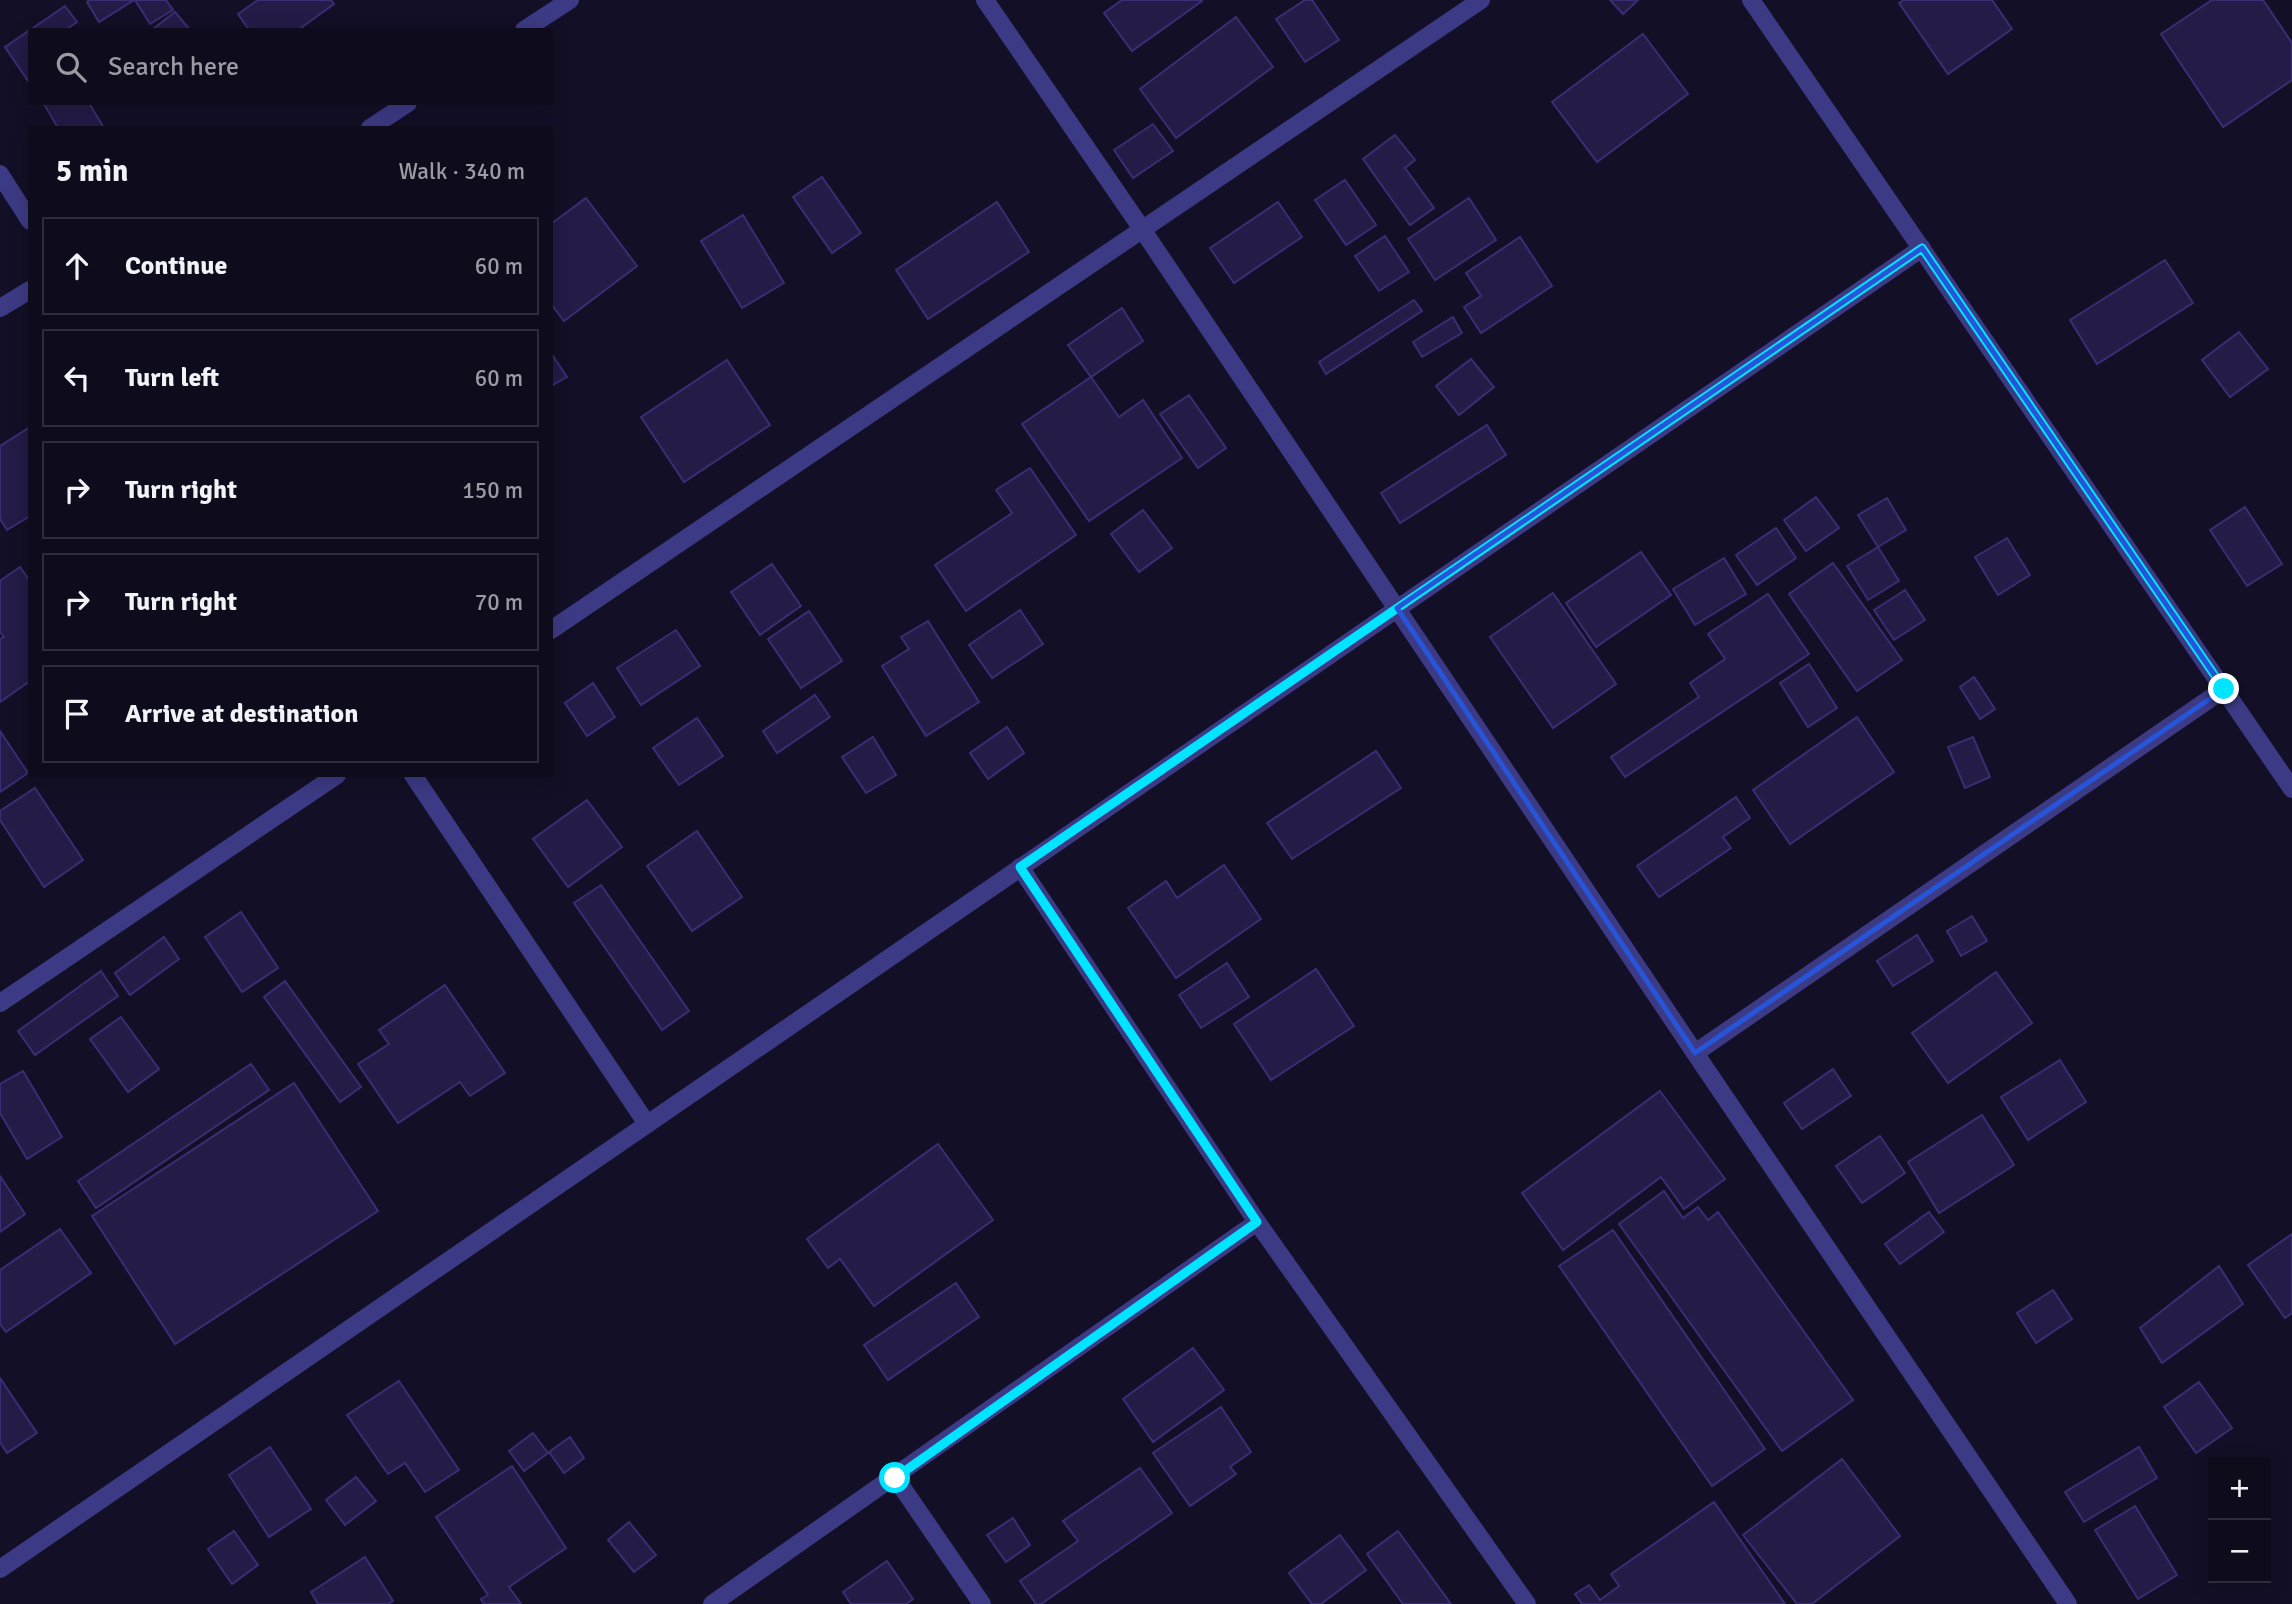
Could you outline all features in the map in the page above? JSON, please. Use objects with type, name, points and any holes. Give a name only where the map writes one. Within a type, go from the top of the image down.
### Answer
[{"type":"street","points":[[527,28],[570,0]]},
{"type":"street","points":[[985,0],[2068,1604]]},
{"type":"street","points":[[553,629],[1481,0]]},
{"type":"street","points":[[1751,0],[2292,789]]},
{"type":"street","points":[[373,126],[405,105]]},
{"type":"street","points":[[0,174],[28,218]]},
{"type":"street","points":[[0,1569],[1922,248]]},
{"type":"street","points":[[0,308],[28,291]]},
{"type":"street","points":[[1695,1053],[2224,689]]},
{"type":"street","points":[[0,1003],[334,777]]},
{"type":"street","points":[[415,777],[647,1124]]},
{"type":"street","points":[[1020,867],[1257,1222],[1527,1604]]},
{"type":"street","points":[[712,1604],[1257,1222]]},
{"type":"street","points":[[895,1478],[982,1604]]},
{"type":"highlighted area","points":[[1922,248],[2224,689],[1695,1053],[1397,608]]},
{"type":"building","points":[[134,0],[99,22],[87,2]]},
{"type":"building","points":[[135,0],[166,0],[173,10],[150,24]]},
{"type":"building","points":[[258,0],[331,0],[334,4],[301,28],[248,28],[238,14]]},
{"type":"building","points":[[1122,0],[1202,1],[1132,51],[1104,13]]},
{"type":"building","points":[[1305,0],[1312,0],[1339,40],[1305,62],[1276,19]]},
{"type":"building","points":[[1610,0],[1638,0],[1623,14]]},
{"type":"building","points":[[1904,0],[1992,0],[2012,29],[1948,74],[1899,3]]},
{"type":"building","points":[[2212,0],[2263,0],[2292,43],[2292,80],[2223,127],[2161,34]]},
{"type":"building","points":[[65,6],[77,22],[68,28],[33,28]]},
{"type":"building","points":[[175,12],[188,28],[154,28]]},
{"type":"building","points":[[1236,17],[1273,67],[1176,138],[1140,89]]},
{"type":"building","points":[[28,31],[28,81],[5,47]]},
{"type":"building","points":[[1643,34],[1688,94],[1597,162],[1552,102]]},
{"type":"building","points":[[45,105],[90,105],[103,126],[57,126]]},
{"type":"building","points":[[1153,124],[1173,151],[1133,178],[1114,150]]},
{"type":"building","points":[[1395,135],[1415,160],[1405,168],[1434,208],[1410,225],[1363,159]]},
{"type":"building","points":[[822,177],[861,233],[832,253],[793,197]]},
{"type":"building","points":[[1345,180],[1376,225],[1346,245],[1315,200]]},
{"type":"building","points":[[586,198],[637,266],[564,321],[553,307],[553,223]]},
{"type":"building","points":[[1469,198],[1496,240],[1435,280],[1408,239]]},
{"type":"building","points":[[997,202],[1029,252],[928,319],[896,270]]},
{"type":"building","points":[[1278,202],[1302,237],[1234,283],[1210,248]]},
{"type":"building","points":[[743,215],[784,283],[742,308],[701,241]]},
{"type":"building","points":[[1385,236],[1409,272],[1379,291],[1355,256]]},
{"type":"building","points":[[1520,237],[1552,286],[1481,333],[1464,307],[1481,296],[1466,273]]},
{"type":"building","points":[[2165,260],[2193,303],[2097,364],[2070,320]]},
{"type":"building","points":[[1414,300],[1422,311],[1326,374],[1319,362]]},
{"type":"building","points":[[1122,308],[1143,341],[1091,377],[1068,345]]},
{"type":"building","points":[[1453,317],[1462,333],[1422,357],[1413,342]]},
{"type":"building","points":[[2239,332],[2268,369],[2230,397],[2202,360]]},
{"type":"building","points":[[553,356],[567,377],[553,385]]},
{"type":"building","points":[[1471,359],[1494,387],[1459,415],[1436,386]]},
{"type":"building","points":[[727,360],[770,425],[684,482],[641,417]]},
{"type":"building","points":[[1091,377],[1119,417],[1143,400],[1182,458],[1089,521],[1022,424]]},
{"type":"building","points":[[1189,395],[1226,448],[1198,468],[1160,414]]},
{"type":"building","points":[[1487,425],[1506,455],[1400,523],[1381,493]]},
{"type":"building","points":[[28,428],[28,517],[7,530],[0,519],[0,446]]},
{"type":"building","points":[[1030,468],[1076,535],[966,611],[935,565],[1012,513],[996,490]]},
{"type":"building","points":[[1816,497],[1839,528],[1806,551],[1784,520]]},
{"type":"building","points":[[1887,498],[1906,530],[1878,547],[1858,515]]},
{"type":"building","points":[[2245,507],[2282,564],[2247,586],[2210,530]]},
{"type":"building","points":[[1143,510],[1172,548],[1139,572],[1111,534]]},
{"type":"building","points":[[1776,528],[1796,558],[1757,585],[1736,555]]},
{"type":"building","points":[[2007,538],[2030,575],[1998,595],[1975,557]]},
{"type":"building","points":[[1878,547],[1899,581],[1868,600],[1847,566]]},
{"type":"building","points":[[1641,552],[1671,595],[1596,647],[1566,603]]},
{"type":"building","points":[[1724,558],[1746,594],[1695,625],[1673,589]]},
{"type":"building","points":[[1833,563],[1902,660],[1857,691],[1789,594]]},
{"type":"building","points":[[772,564],[801,606],[760,635],[731,592]]},
{"type":"building","points":[[20,567],[28,578],[28,682],[0,702],[0,639],[4,637],[0,632],[0,581]]},
{"type":"building","points":[[1905,590],[1925,620],[1894,640],[1874,610]]},
{"type":"building","points":[[1553,593],[1616,684],[1553,728],[1490,637]]},
{"type":"building","points":[[1768,594],[1809,654],[1625,777],[1611,757],[1699,697],[1690,683],[1725,659],[1708,634]]},
{"type":"building","points":[[1020,610],[1043,644],[992,678],[969,645]]},
{"type":"building","points":[[809,611],[842,661],[801,688],[768,639]]},
{"type":"building","points":[[928,621],[979,702],[926,736],[882,666],[909,649],[901,637]]},
{"type":"building","points":[[676,630],[700,666],[641,705],[617,668]]},
{"type":"building","points":[[1809,664],[1837,708],[1808,727],[1780,683]]},
{"type":"building","points":[[1974,677],[1995,709],[1980,719],[1960,687]]},
{"type":"building","points":[[593,683],[615,717],[587,736],[565,703]]},
{"type":"building","points":[[815,695],[830,717],[777,753],[763,731]]},
{"type":"building","points":[[1857,717],[1894,772],[1790,844],[1753,790]]},
{"type":"building","points":[[697,718],[723,756],[679,785],[653,748]]},
{"type":"building","points":[[1007,727],[1024,753],[988,779],[970,753]]},
{"type":"building","points":[[0,731],[28,773],[0,792]]},
{"type":"building","points":[[873,737],[896,775],[866,793],[842,757]]},
{"type":"building","points":[[1973,737],[1990,777],[1965,788],[1948,747]]},
{"type":"building","points":[[1376,751],[1401,788],[1292,859],[1267,823]]},
{"type":"building","points":[[35,788],[83,860],[44,887],[0,820],[0,811]]},
{"type":"building","points":[[1736,797],[1750,818],[1723,837],[1731,848],[1659,897],[1637,866]]},
{"type":"building","points":[[587,800],[622,847],[568,887],[533,839]]},
{"type":"building","points":[[697,831],[742,897],[692,931],[647,866]]},
{"type":"building","points":[[1224,865],[1261,919],[1176,978],[1128,908],[1166,881],[1177,898]]},
{"type":"building","points":[[601,885],[689,1011],[662,1030],[574,903]]},
{"type":"building","points":[[241,912],[278,968],[242,992],[205,937]]},
{"type":"building","points":[[1972,916],[1987,941],[1961,956],[1947,931]]},
{"type":"building","points":[[1917,935],[1933,961],[1893,986],[1877,961]]},
{"type":"building","points":[[164,937],[179,959],[130,995],[115,973]]},
{"type":"building","points":[[1227,963],[1249,997],[1201,1028],[1179,995]]},
{"type":"building","points":[[1316,969],[1354,1026],[1271,1080],[1234,1024]]},
{"type":"building","points":[[101,971],[118,996],[35,1055],[18,1031]]},
{"type":"building","points":[[1996,972],[2032,1023],[1948,1083],[1912,1033]]},
{"type":"building","points":[[285,981],[361,1087],[340,1102],[264,997]]},
{"type":"building","points":[[445,985],[505,1073],[470,1096],[460,1082],[398,1123],[358,1064],[389,1044],[379,1030]]},
{"type":"building","points":[[121,1017],[159,1069],[128,1092],[90,1039]]},
{"type":"building","points":[[2060,1060],[2086,1102],[2028,1140],[2001,1097]]},
{"type":"building","points":[[251,1064],[269,1090],[96,1208],[78,1181]]},
{"type":"building","points":[[1833,1069],[1851,1096],[1802,1129],[1784,1103]]},
{"type":"building","points":[[23,1071],[62,1137],[27,1159],[0,1113],[0,1084]]},
{"type":"building","points":[[294,1083],[378,1211],[175,1344],[92,1216]]},
{"type":"building","points":[[1660,1091],[1725,1179],[1684,1209],[1661,1177],[1563,1250],[1522,1193]]},
{"type":"building","points":[[1982,1115],[2014,1165],[1939,1213],[1908,1162]]},
{"type":"building","points":[[1880,1136],[1905,1173],[1862,1203],[1836,1166]]},
{"type":"building","points":[[938,1144],[993,1220],[874,1306],[840,1259],[828,1268],[807,1239]]},
{"type":"building","points":[[0,1176],[25,1214],[0,1232]]},
{"type":"building","points":[[1664,1191],[1683,1218],[1698,1207],[1708,1220],[1718,1212],[1853,1400],[1782,1451],[1619,1224]]},
{"type":"building","points":[[1929,1212],[1944,1232],[1900,1264],[1885,1244]]},
{"type":"building","points":[[60,1229],[91,1273],[6,1332],[0,1324],[0,1270]]},
{"type":"building","points":[[1613,1230],[1765,1449],[1712,1486],[1559,1266]]},
{"type":"building","points":[[2292,1234],[2292,1313],[2285,1318],[2248,1265]]},
{"type":"building","points":[[2219,1266],[2243,1304],[2162,1363],[2140,1328]]},
{"type":"building","points":[[956,1283],[979,1317],[888,1380],[864,1345]]},
{"type":"building","points":[[2053,1290],[2072,1319],[2036,1343],[2017,1313]]},
{"type":"building","points":[[1193,1348],[1224,1390],[1153,1442],[1123,1399]]},
{"type":"building","points":[[0,1378],[37,1433],[7,1453],[0,1442]]},
{"type":"building","points":[[399,1381],[459,1470],[425,1492],[405,1463],[388,1474],[347,1415]]},
{"type":"building","points":[[2199,1382],[2232,1428],[2196,1453],[2164,1407]]},
{"type":"building","points":[[1221,1407],[1251,1452],[1230,1467],[1236,1474],[1190,1506],[1153,1453]]},
{"type":"building","points":[[533,1433],[548,1453],[524,1471],[509,1451]]},
{"type":"building","points":[[570,1437],[584,1458],[564,1473],[549,1452]]},
{"type":"building","points":[[270,1447],[311,1509],[269,1537],[229,1475]]},
{"type":"building","points":[[2139,1447],[2157,1478],[2084,1522],[2065,1492]]},
{"type":"building","points":[[1842,1459],[1900,1536],[1812,1604],[1797,1604],[1743,1535]]},
{"type":"building","points":[[512,1466],[566,1548],[509,1587],[521,1604],[484,1604],[481,1599],[488,1595],[436,1517]]},
{"type":"building","points":[[1140,1468],[1172,1513],[1041,1604],[1036,1604],[1020,1581],[1078,1541],[1063,1521]]},
{"type":"building","points":[[356,1477],[376,1501],[345,1525],[326,1500]]},
{"type":"building","points":[[1714,1502],[1785,1604],[1582,1604],[1575,1594],[1589,1585],[1600,1600],[1619,1586],[1611,1574]]},
{"type":"building","points":[[2135,1506],[2177,1575],[2138,1599],[2095,1530]]},
{"type":"building","points":[[1013,1518],[1030,1545],[1006,1562],[987,1535]]},
{"type":"building","points":[[629,1522],[656,1555],[634,1572],[608,1540]]},
{"type":"building","points":[[234,1531],[258,1565],[232,1584],[208,1549]]},
{"type":"building","points":[[1398,1531],[1451,1604],[1403,1604],[1367,1554]]},
{"type":"building","points":[[1340,1535],[1366,1570],[1321,1604],[1312,1604],[1289,1573]]},
{"type":"building","points":[[365,1557],[393,1601],[388,1604],[318,1604],[311,1592]]},
{"type":"building","points":[[887,1561],[913,1599],[906,1604],[851,1604],[843,1592]]},
{"type":"route","points":[[895,1478],[1257,1222],[1020,867],[1922,248],[2224,689]]}]
